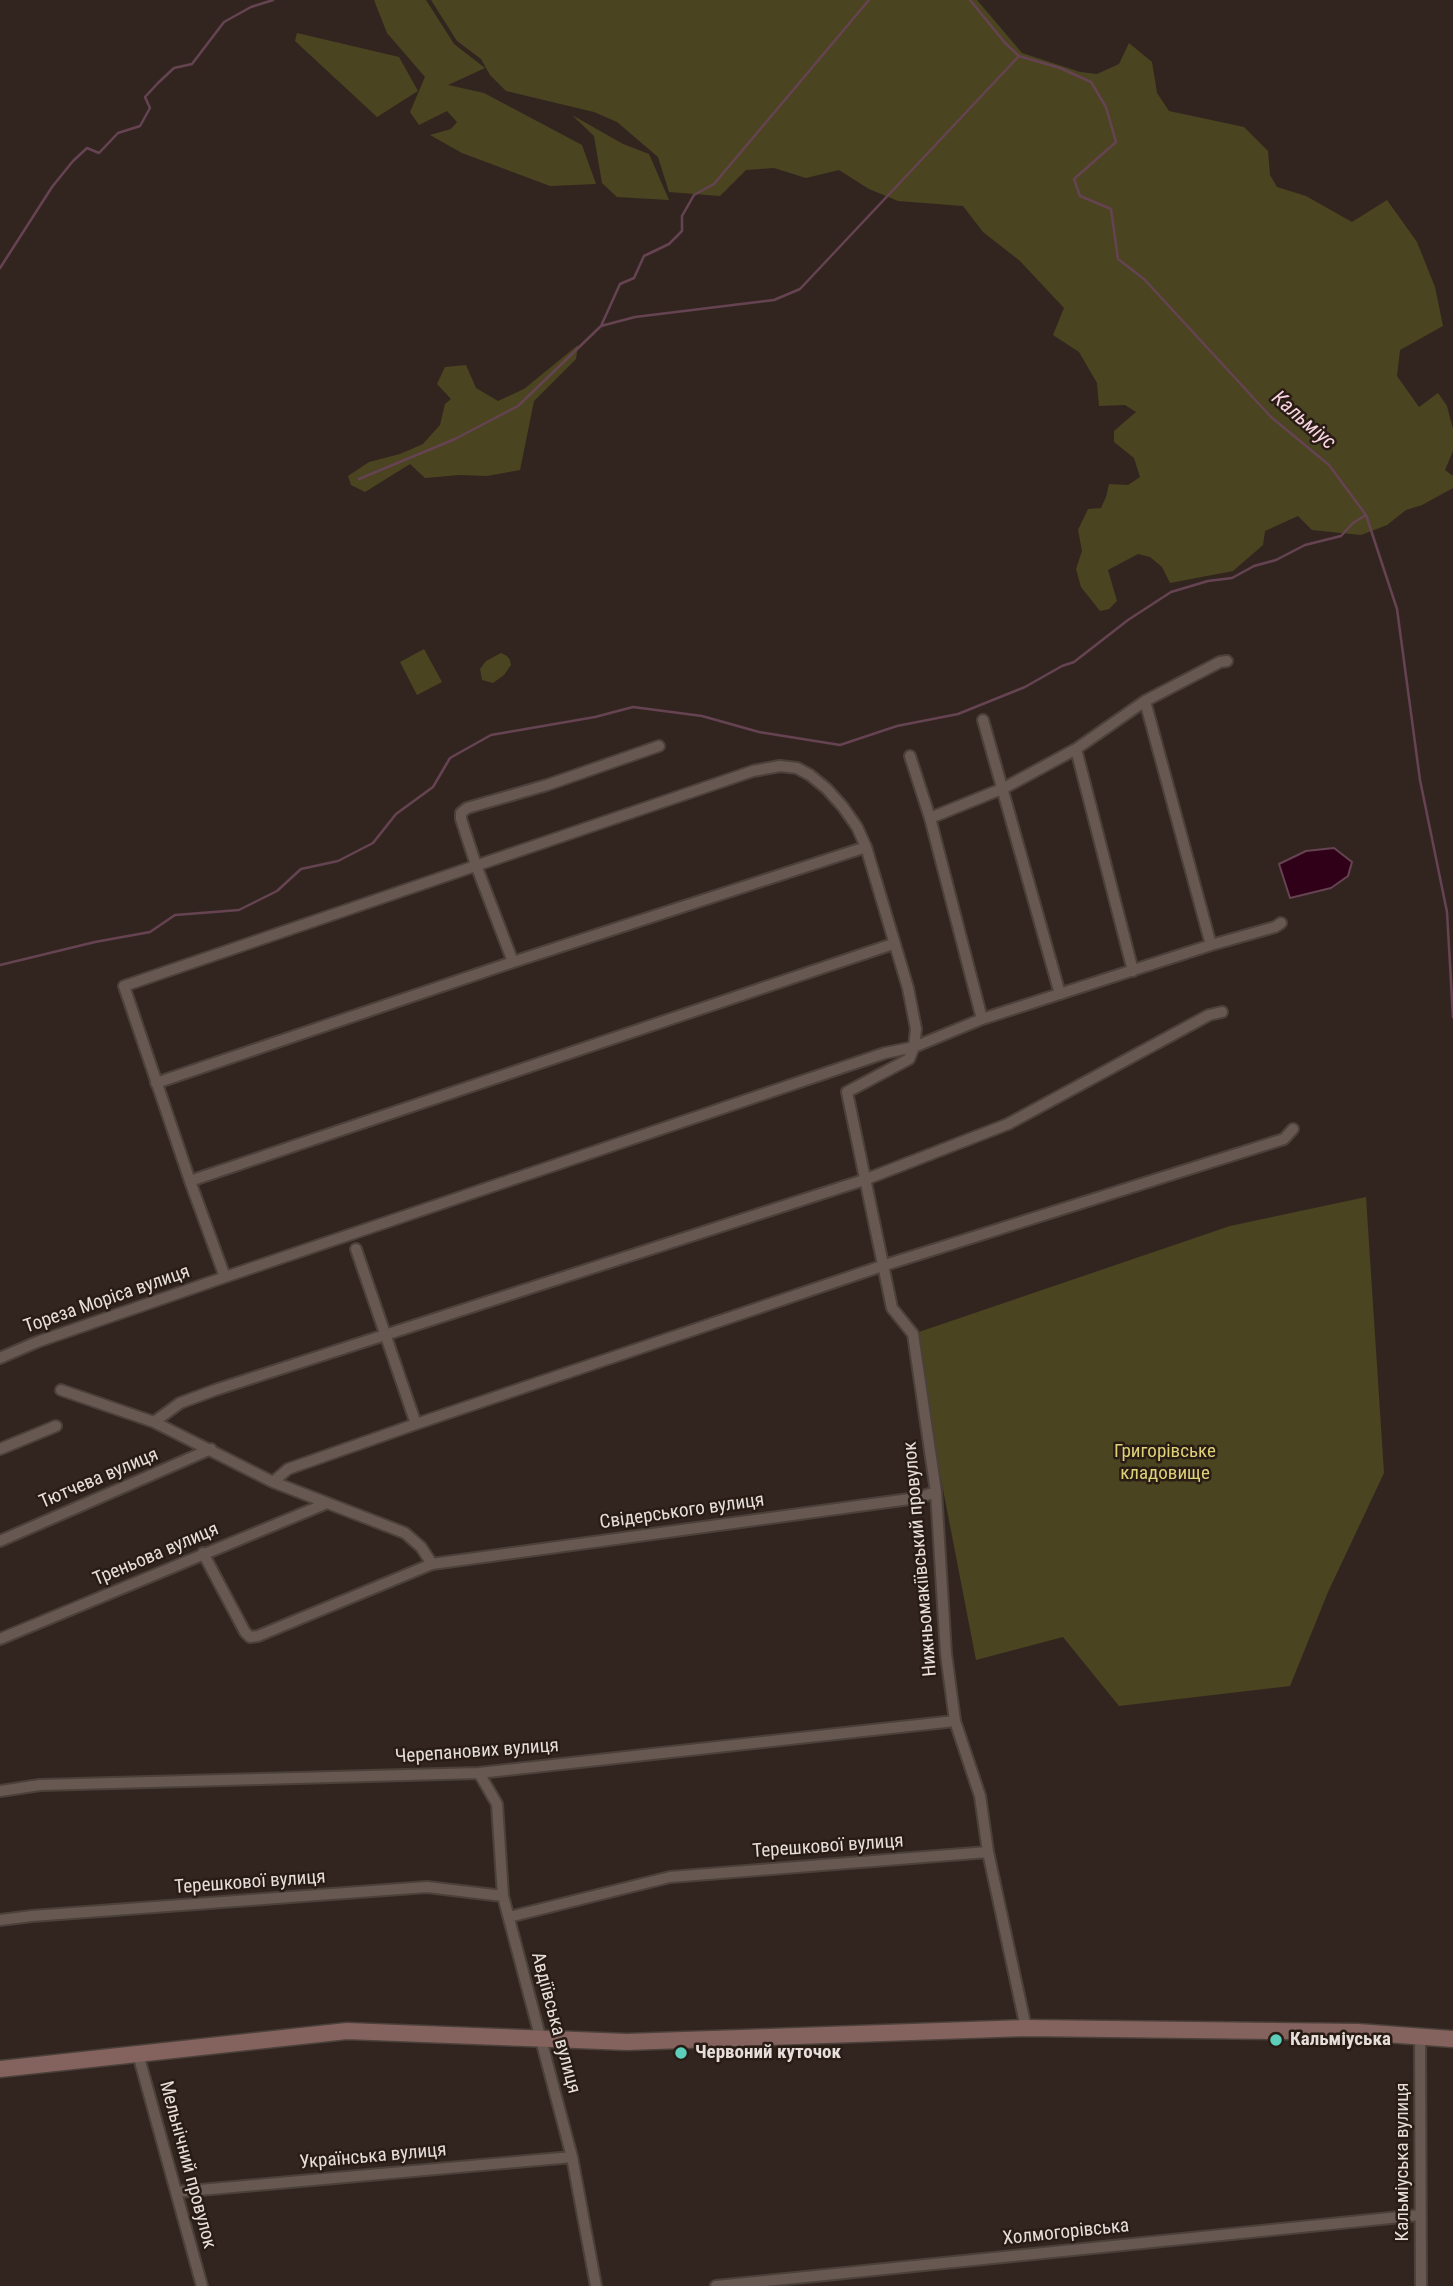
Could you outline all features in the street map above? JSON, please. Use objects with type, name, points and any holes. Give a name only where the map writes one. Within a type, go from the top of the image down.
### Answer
[{"type":"street","points":[[930,818],[1003,788],[1076,748],[1145,701],[1220,662],[1227,661]]},
{"type":"street","points":[[1145,701],[1211,944]]},
{"type":"street","points":[[983,720],[1060,994]]},
{"type":"street","points":[[513,962],[476,865],[461,813],[467,808],[547,785],[659,746]]},
{"type":"street","points":[[1076,748],[1133,971]]},
{"type":"street","points":[[910,755],[930,818],[982,1019]]},
{"type":"street","points":[[225,1277],[124,986],[752,771],[780,766],[797,768],[827,789],[844,807],[857,827],[866,847],[908,988],[916,1029],[915,1047],[982,1019],[1281,923]]},
{"type":"street","points":[[156,1083],[513,962],[866,847]]},
{"type":"street","points":[[190,1181],[893,944]]},
{"type":"street","points":[[154,1422],[180,1403],[215,1390],[864,1180],[1008,1124],[1209,1015],[1222,1012]]},
{"type":"street","name":"Нижньомакіївський провулок","points":[[915,1047],[909,1059],[847,1092],[892,1308],[913,1334],[936,1492],[946,1654],[955,1721],[980,1796],[988,1852],[1026,2028]]},
{"type":"street","name":"Тореза Моріса вулиця","points":[[0,1358],[37,1342],[225,1277],[885,1053],[915,1047]]},
{"type":"street","points":[[273,1482],[288,1469],[416,1424],[882,1266],[1284,1139],[1293,1129]]},
{"type":"street","points":[[356,1249],[416,1424]]},
{"type":"street","points":[[61,1390],[154,1422],[273,1482],[405,1533],[421,1547],[432,1564]]},
{"type":"street","points":[[0,1449],[57,1426]]},
{"type":"street","name":"Тютчева вулиця","points":[[0,1541],[211,1449]]},
{"type":"street","name":"Свiдерського вулиця","points":[[202,1553],[250,1637],[432,1564],[918,1498],[936,1492]]},
{"type":"street","name":"Треньова вулиця","points":[[0,1639],[202,1553],[326,1504]]},
{"type":"street","name":"Черепанових вулиця","points":[[0,1791],[40,1785],[479,1773],[955,1721]]},
{"type":"street","name":"Авдіївська вулиця","points":[[479,1773],[497,1804],[503,1896],[572,2157],[596,2286]]},
{"type":"street","name":"Терешкової вулиця","points":[[509,1917],[670,1877],[988,1852]]},
{"type":"street","name":"Терешкової вулиця","points":[[0,1920],[428,1887],[503,1896]]},
{"type":"street","points":[[0,2069],[347,2031],[626,2042],[1026,2028],[1358,2032],[1453,2039]]},
{"type":"street","name":"Кальміуська вулиця","points":[[1420,2038],[1422,2286]]},
{"type":"street","name":"Мельнiчний провулок","points":[[138,2054],[202,2286]]},
{"type":"street","name":"Українська вулиця","points":[[177,2192],[572,2157]]},
{"type":"street","name":"Холмогорівська","points":[[716,2286],[1420,2215]]},
{"type":"green space","points":[[374,0],[426,0],[454,44],[485,68],[448,85],[484,93],[582,145],[596,184],[550,186],[462,153],[430,135],[451,129],[457,122],[447,111],[419,125],[410,112],[425,77],[387,33]]},
{"type":"green space","points":[[431,0],[977,0],[1022,53],[1080,72],[1097,74],[1119,64],[1129,43],[1152,62],[1157,93],[1169,111],[1244,127],[1268,151],[1270,175],[1277,187],[1306,196],[1352,222],[1387,200],[1417,242],[1435,287],[1443,326],[1400,350],[1397,376],[1419,407],[1438,393],[1447,406],[1453,429],[1453,451],[1445,470],[1453,476],[1453,488],[1422,505],[1406,510],[1387,525],[1361,535],[1312,530],[1298,516],[1265,531],[1263,545],[1233,571],[1170,583],[1162,567],[1150,557],[1138,554],[1108,570],[1117,601],[1109,609],[1100,611],[1081,587],[1076,569],[1082,551],[1078,530],[1088,509],[1101,508],[1109,484],[1128,485],[1140,477],[1134,458],[1114,442],[1114,431],[1136,412],[1125,405],[1099,406],[1097,383],[1079,352],[1053,335],[1064,308],[1020,261],[983,232],[963,206],[898,201],[869,189],[839,170],[806,178],[774,168],[746,170],[720,196],[669,192],[658,157],[617,122],[594,112],[506,91],[490,75],[481,59],[457,41]]},
{"type":"green space","points":[[297,33],[399,57],[418,91],[377,117],[295,41]]},
{"type":"green space","points":[[572,115],[623,144],[649,154],[669,200],[617,197],[602,183],[594,136]]},
{"type":"green space","points":[[578,345],[576,359],[534,401],[520,470],[487,476],[425,478],[410,464],[365,492],[351,485],[348,476],[369,462],[400,454],[423,444],[440,425],[445,404],[451,399],[437,384],[445,367],[466,365],[476,388],[498,401],[524,389]]},
{"type":"green space","points":[[424,649],[442,682],[417,695],[400,662]]},
{"type":"green space","points":[[501,653],[507,656],[511,665],[504,675],[493,683],[482,680],[480,669],[486,661]]},
{"type":"green space","name":"Григорівське кладовище","points":[[1366,1197],[1384,1473],[1328,1592],[1290,1686],[1119,1706],[1063,1637],[976,1660],[913,1334],[1230,1226]]},
{"type":"shaded area","points":[[1334,848],[1352,862],[1348,876],[1331,888],[1290,898],[1279,864],[1306,851]]},
{"type":"waterway","points":[[0,268],[52,187],[73,161],[87,148],[99,153],[118,133],[140,126],[150,108],[145,97],[158,83],[174,68],[192,64],[224,22],[251,7],[273,0]]},
{"type":"waterway","points":[[601,326],[620,284],[634,278],[644,256],[669,244],[682,231],[682,216],[694,195],[714,184],[869,0]]},
{"type":"waterway","name":"Кальміус","points":[[970,0],[1019,56],[1060,68],[1091,82],[1106,107],[1116,142],[1074,179],[1080,196],[1111,209],[1118,259],[1144,279],[1271,417],[1329,465],[1366,515],[1397,609],[1420,780],[1447,912],[1453,1017]]},
{"type":"waterway","points":[[359,479],[455,439],[518,406],[601,326],[635,317],[774,300],[800,289],[1019,56]]},
{"type":"waterway","points":[[0,965],[150,932],[175,915],[239,910],[277,891],[301,869],[338,861],[373,843],[396,814],[433,787],[450,758],[491,735],[595,717],[633,707],[702,716],[759,732],[840,745],[897,726],[958,714],[1025,687],[1074,662],[1128,620],[1171,592],[1208,581],[1232,578],[1305,545],[1341,536],[1353,523],[1366,515]]},
{"type":"place","name":"Кальміуська","points":[[1276,2040]]},
{"type":"place","name":"Червоний куточок","points":[[681,2053]]}]
